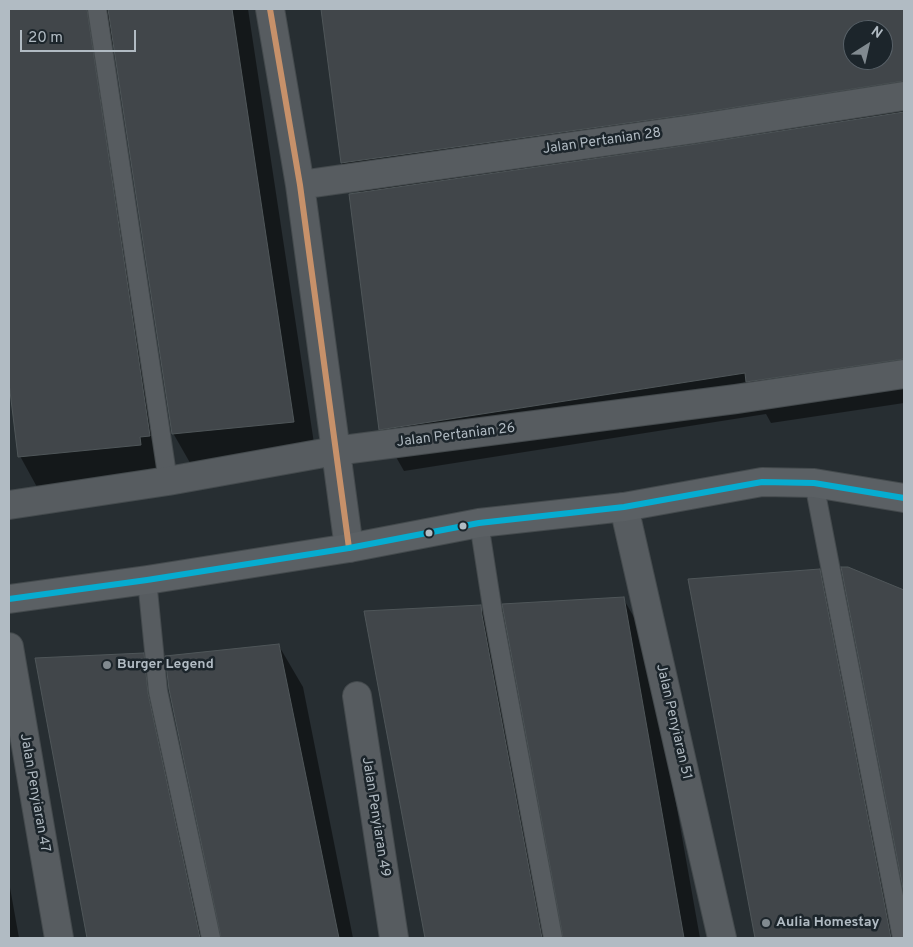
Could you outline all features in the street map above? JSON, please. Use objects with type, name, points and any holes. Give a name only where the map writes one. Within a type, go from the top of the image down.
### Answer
[{"type":"street","points":[[270,9],[300,185],[349,548]]},
{"type":"street","name":"Jalan Pertanian 28","points":[[300,185],[674,132],[904,96]]},
{"type":"street","name":"Jalan Pertanian 26","points":[[9,505],[168,482],[335,452],[726,400],[904,374]]},
{"type":"street","points":[[9,599],[147,580],[349,548],[479,523],[624,507],[762,482],[814,483],[904,498]]},
{"type":"street","name":"Jalan Penyiaran 51","points":[[624,507],[722,938]]},
{"type":"street","name":"Jalan Penyiaran 47","points":[[9,647],[59,938]]},
{"type":"street","name":"Jalan Penyiaran 49","points":[[357,696],[394,938]]},
{"type":"lane","points":[[97,9],[168,482]]},
{"type":"lane","points":[[814,483],[902,938]]},
{"type":"lane","points":[[479,523],[493,613],[553,938]]},
{"type":"lane","points":[[147,580],[158,691],[210,938]]},
{"type":"building","points":[[9,9],[87,9],[150,436],[140,437],[141,445],[18,457],[9,383]]},
{"type":"building","points":[[108,9],[232,9],[294,422],[172,434]]},
{"type":"building","points":[[321,9],[904,9],[904,81],[692,114],[341,163]]},
{"type":"building","points":[[904,112],[904,359],[746,382],[745,373],[379,430],[349,194]]},
{"type":"building","points":[[841,567],[848,567],[904,590],[904,894]]},
{"type":"building","points":[[820,569],[891,938],[755,938],[688,579]]},
{"type":"building","points":[[624,597],[684,938],[563,938],[502,604]]},
{"type":"building","points":[[481,605],[542,938],[425,938],[364,611]]},
{"type":"building","points":[[279,644],[339,938],[221,938],[169,689],[165,656]]},
{"type":"building","points":[[144,653],[148,693],[200,938],[87,938],[35,658]]},
{"type":"transit line","points":[[270,9],[300,185],[349,548]]},
{"type":"transit line","points":[[9,599],[147,580],[349,548],[479,523],[624,507],[762,482],[814,483],[904,498]]},
{"type":"place","name":"Burger Legend","points":[[107,665]]},
{"type":"place","name":"Aulia Homestay","points":[[766,923]]}]
